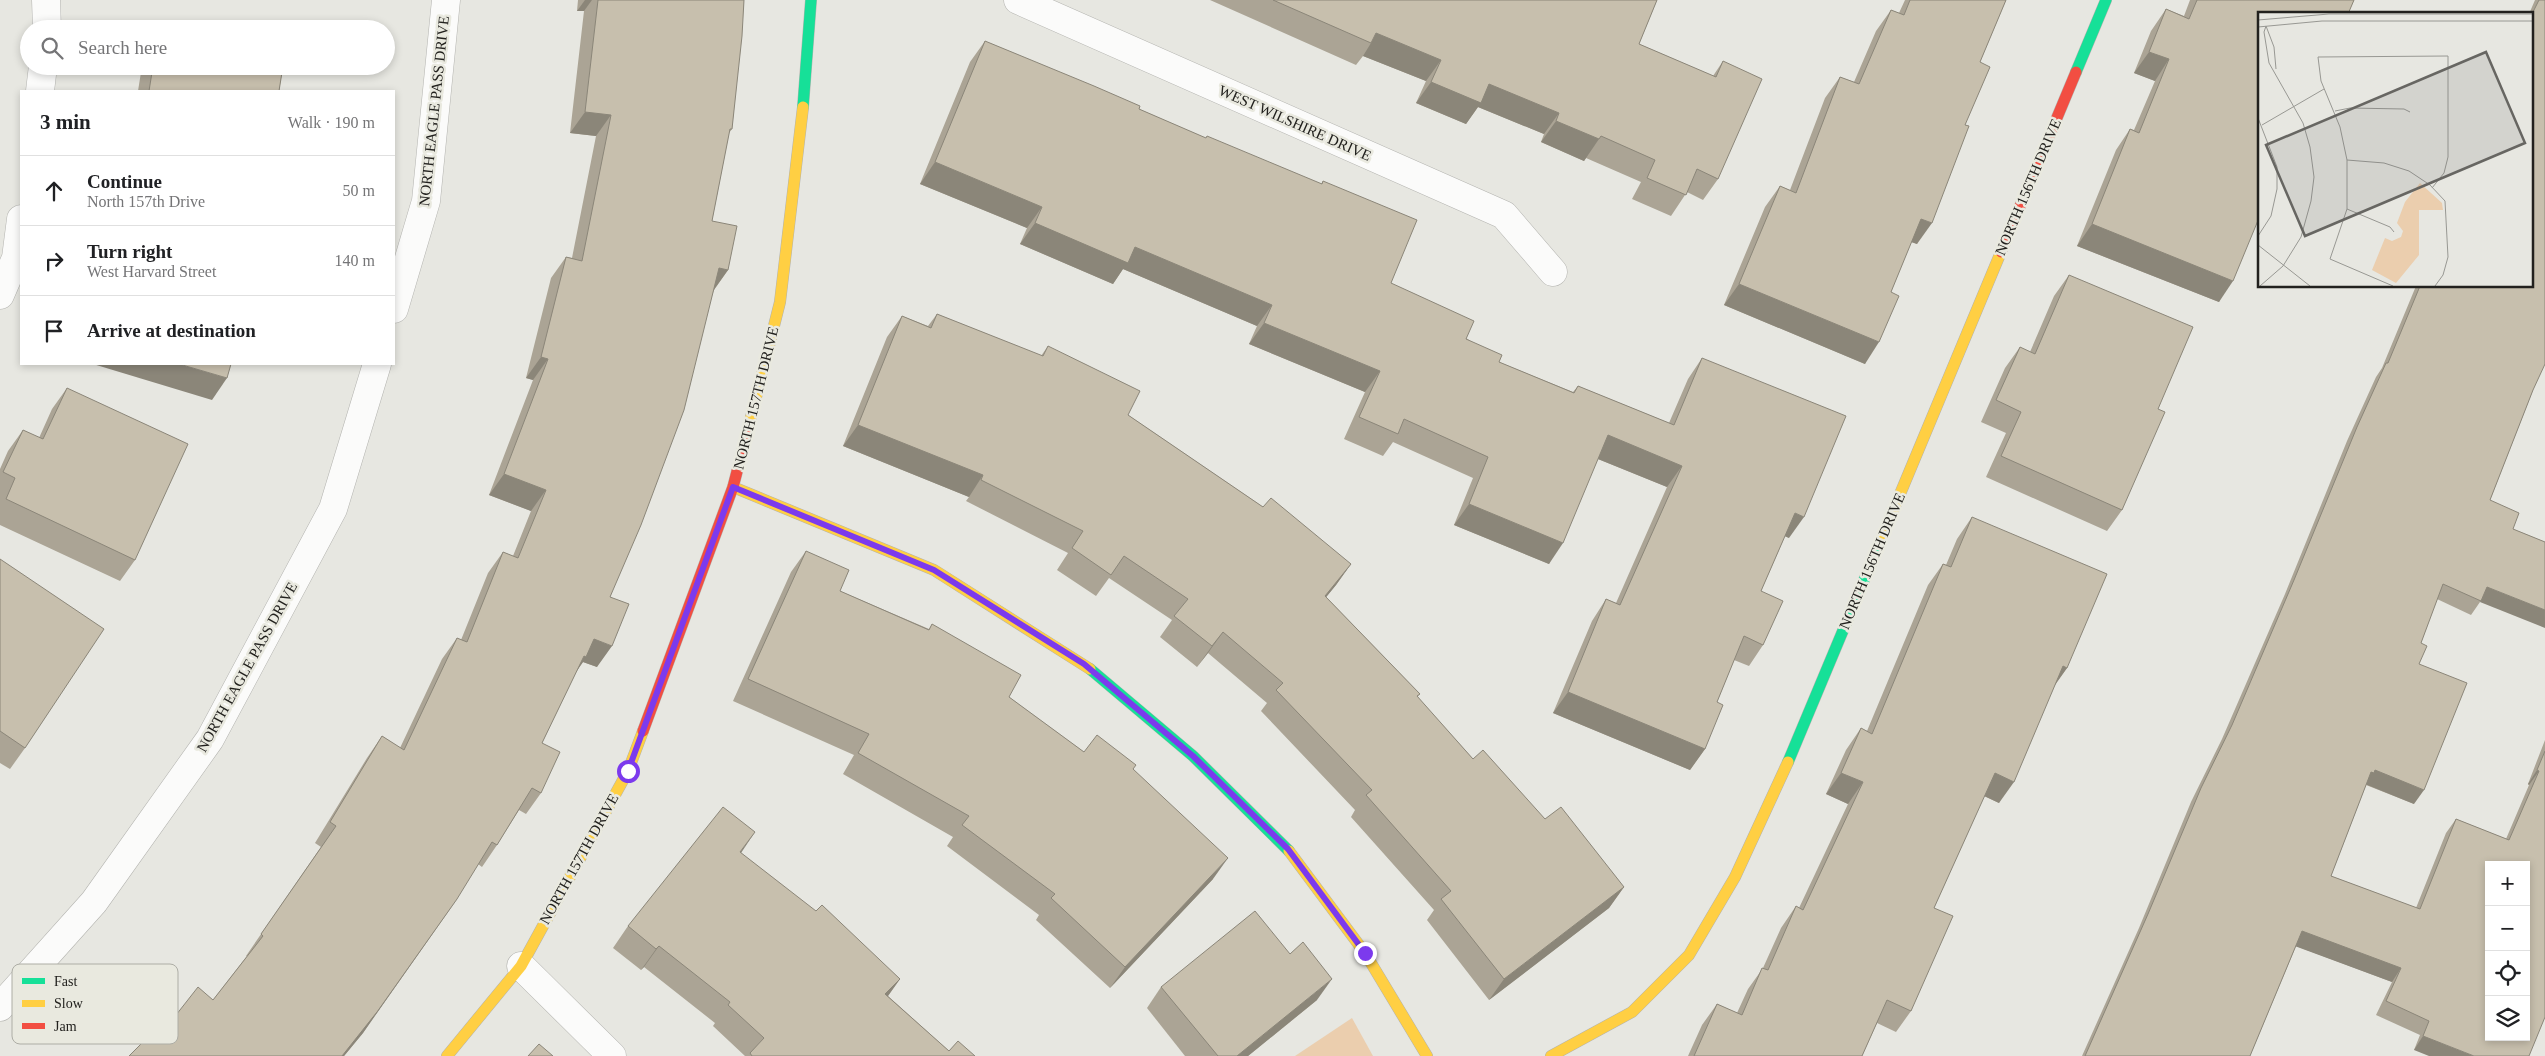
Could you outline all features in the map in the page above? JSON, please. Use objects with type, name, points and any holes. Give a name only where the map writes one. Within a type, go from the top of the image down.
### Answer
[{"type":"street","points":[[46,0],[47,20]]},
{"type":"street","name":"NORTH EAGLE PASS DRIVE","points":[[395,306],[426,201],[446,0]]},
{"type":"street","name":"NORTH 157TH DRIVE","points":[[447,1056],[521,966],[628,771],[733,487],[780,302],[801,132],[810,0]]},
{"type":"street","name":"WEST WILSHIRE DRIVE","points":[[1018,0],[1504,215],[1553,272]]},
{"type":"street","name":"NORTH 156TH DRIVE","points":[[1551,1056],[1632,1012],[1690,955],[1735,877],[1778,784],[2106,0]]},
{"type":"street","points":[[40,90],[42,75]]},
{"type":"street","points":[[0,294],[16,258],[20,227]]},
{"type":"street","name":"NORTH EAGLE PASS DRIVE","points":[[38,964],[94,902],[210,739],[333,509],[377,365]]},
{"type":"street","points":[[733,487],[934,570],[1084,664],[1193,756],[1288,849],[1365,953],[1427,1056]]},
{"type":"street","points":[[521,966],[612,1056]]},
{"type":"street","name":"NORTH EAGLE PASS DRIVE","points":[[0,1007],[12,994]]},
{"type":"shaded area","points":[[1352,1018],[1373,1056],[1295,1056]]},
{"type":"building","points":[[598,0],[744,0],[732,129],[730,129],[712,221],[737,226],[728,270],[719,268],[684,410],[641,525],[610,597],[629,604],[612,646],[594,639],[542,743],[560,752],[541,793],[532,788],[497,845],[492,842],[457,899],[377,1012],[342,1056],[129,1056],[141,1044],[178,1044],[178,1012],[198,987],[213,1000],[263,936],[261,934],[336,826],[330,822],[382,736],[404,750],[457,638],[467,642],[503,552],[518,558],[546,490],[504,474],[548,359],[541,357],[566,257],[582,261],[611,115],[585,112]]},
{"type":"building","points":[[1273,0],[1657,0],[1639,44],[1716,77],[1723,61],[1762,79],[1718,179],[1697,169],[1686,195],[1647,178],[1655,160],[1601,136],[1599,139],[1556,121],[1559,113],[1489,84],[1481,103],[1431,82],[1441,60],[1376,33],[1371,43]]},
{"type":"building","points":[[1910,0],[2006,0],[1980,62],[1990,67],[1965,125],[1969,126],[1932,223],[1921,219],[1891,292],[1899,296],[1879,342],[1739,284],[1780,186],[1796,193],[1840,77],[1859,84],[1891,10],[1904,15]]},
{"type":"building","points":[[2197,0],[2354,0],[2349,12],[2258,12],[2258,220],[2233,281],[2092,224],[2130,129],[2139,133],[2169,59],[2149,52],[2166,9],[2189,19]]},
{"type":"building","points":[[2539,0],[2545,0],[2545,364],[2490,500],[2519,513],[2513,529],[2545,542],[2545,610],[2487,587],[2481,601],[2443,584],[2421,643],[2427,646],[2419,664],[2467,683],[2424,790],[2375,770],[2374,773],[2371,772],[2331,876],[2420,909],[2456,819],[2509,840],[2539,771],[2537,770],[2545,751],[2545,1017],[2529,1056],[2474,1056],[2423,1036],[2429,1021],[2386,1001],[2401,968],[2302,931],[2250,1056],[2085,1056],[2201,788],[2232,725],[2357,427],[2386,363],[2388,363],[2419,288],[2532,288],[2532,14]]},
{"type":"building","points":[[985,41],[1140,106],[1139,109],[1206,138],[1207,136],[1322,184],[1323,181],[1417,220],[1391,283],[1474,321],[1466,339],[1502,355],[1499,362],[1574,393],[1578,386],[1674,425],[1702,358],[1846,416],[1804,517],[1795,513],[1761,591],[1783,601],[1763,645],[1744,636],[1717,702],[1723,705],[1705,749],[1568,692],[1606,599],[1620,605],[1682,466],[1608,435],[1563,543],[1469,504],[1488,457],[1404,419],[1398,434],[1359,417],[1380,371],[1264,323],[1272,305],[1135,247],[1128,263],[1035,223],[1042,207],[935,162]]},
{"type":"building","points":[[152,75],[282,75],[279,90],[149,90]]},
{"type":"building","points":[[2069,275],[2193,327],[2158,409],[2165,412],[2122,510],[2001,456],[2021,412],[1996,400],[2020,347],[2035,354]]},
{"type":"building","points":[[937,314],[1043,356],[1048,346],[1140,391],[1128,415],[1263,507],[1271,498],[1351,564],[1325,596],[1420,694],[1417,696],[1473,759],[1483,750],[1545,819],[1561,807],[1624,887],[1504,979],[1441,899],[1451,891],[1366,795],[1372,790],[1276,690],[1283,683],[1223,632],[1212,646],[1174,616],[1188,599],[1124,556],[1111,575],[1072,548],[1083,531],[981,480],[983,475],[858,425],[902,316],[931,328]]},
{"type":"building","points":[[182,365],[231,365],[227,378]]},
{"type":"building","points":[[67,388],[188,444],[135,560],[6,499],[15,478],[3,472],[23,430],[43,439]]},
{"type":"building","points":[[1972,517],[2107,574],[2067,668],[2063,666],[2014,782],[1995,773],[1934,908],[1953,916],[1911,1011],[1887,1000],[1862,1056],[1694,1056],[1717,1004],[1742,1015],[1762,968],[1768,970],[1796,906],[1803,910],[1863,782],[1841,773],[1861,728],[1872,734],[1943,564],[1951,567]]},
{"type":"building","points":[[806,551],[849,570],[840,591],[929,630],[932,624],[1021,675],[1009,697],[1084,752],[1097,735],[1136,765],[1133,769],[1228,858],[1125,967],[1051,898],[1055,894],[962,825],[969,816],[858,753],[869,734],[748,679]]},
{"type":"building","points":[[0,559],[104,629],[25,748],[0,731]]},
{"type":"building","points":[[723,807],[755,832],[740,852],[816,911],[822,905],[900,979],[885,994],[949,1051],[958,1041],[975,1056],[752,1056],[750,1053],[764,1038],[728,1005],[730,1002],[659,946],[656,949],[628,926]]},
{"type":"building","points":[[1255,911],[1290,954],[1303,942],[1332,979],[1237,1056],[1218,1056],[1161,987]]},
{"type":"building","points":[[539,1044],[553,1056],[528,1056]]},
{"type":"traffic: fast","points":[[803,107],[811,0]]},
{"type":"traffic: fast","points":[[2076,72],[2106,0]]},
{"type":"traffic: fast","points":[[1788,762],[1880,542]]},
{"type":"traffic: fast","points":[[1090,669],[1193,756],[1289,851]]},
{"type":"traffic: slow","points":[[747,433],[780,302],[803,107]]},
{"type":"traffic: slow","points":[[1880,542],[2001,252]]},
{"type":"traffic: slow","points":[[733,487],[934,570],[1090,669]]},
{"type":"traffic: slow","points":[[447,1056],[521,966],[628,771],[643,731]]},
{"type":"traffic: slow","points":[[1551,1056],[1632,1012],[1689,955],[1735,877],[1788,762]]},
{"type":"traffic: slow","points":[[1289,851],[1365,953],[1427,1056]]},
{"type":"traffic: jam","points":[[2001,252],[2076,72]]},
{"type":"traffic: jam","points":[[643,731],[733,487],[747,433]]},
{"type":"route","points":[[628,771],[733,487],[934,570],[1084,664],[1193,756],[1288,849],[1365,953]]}]
